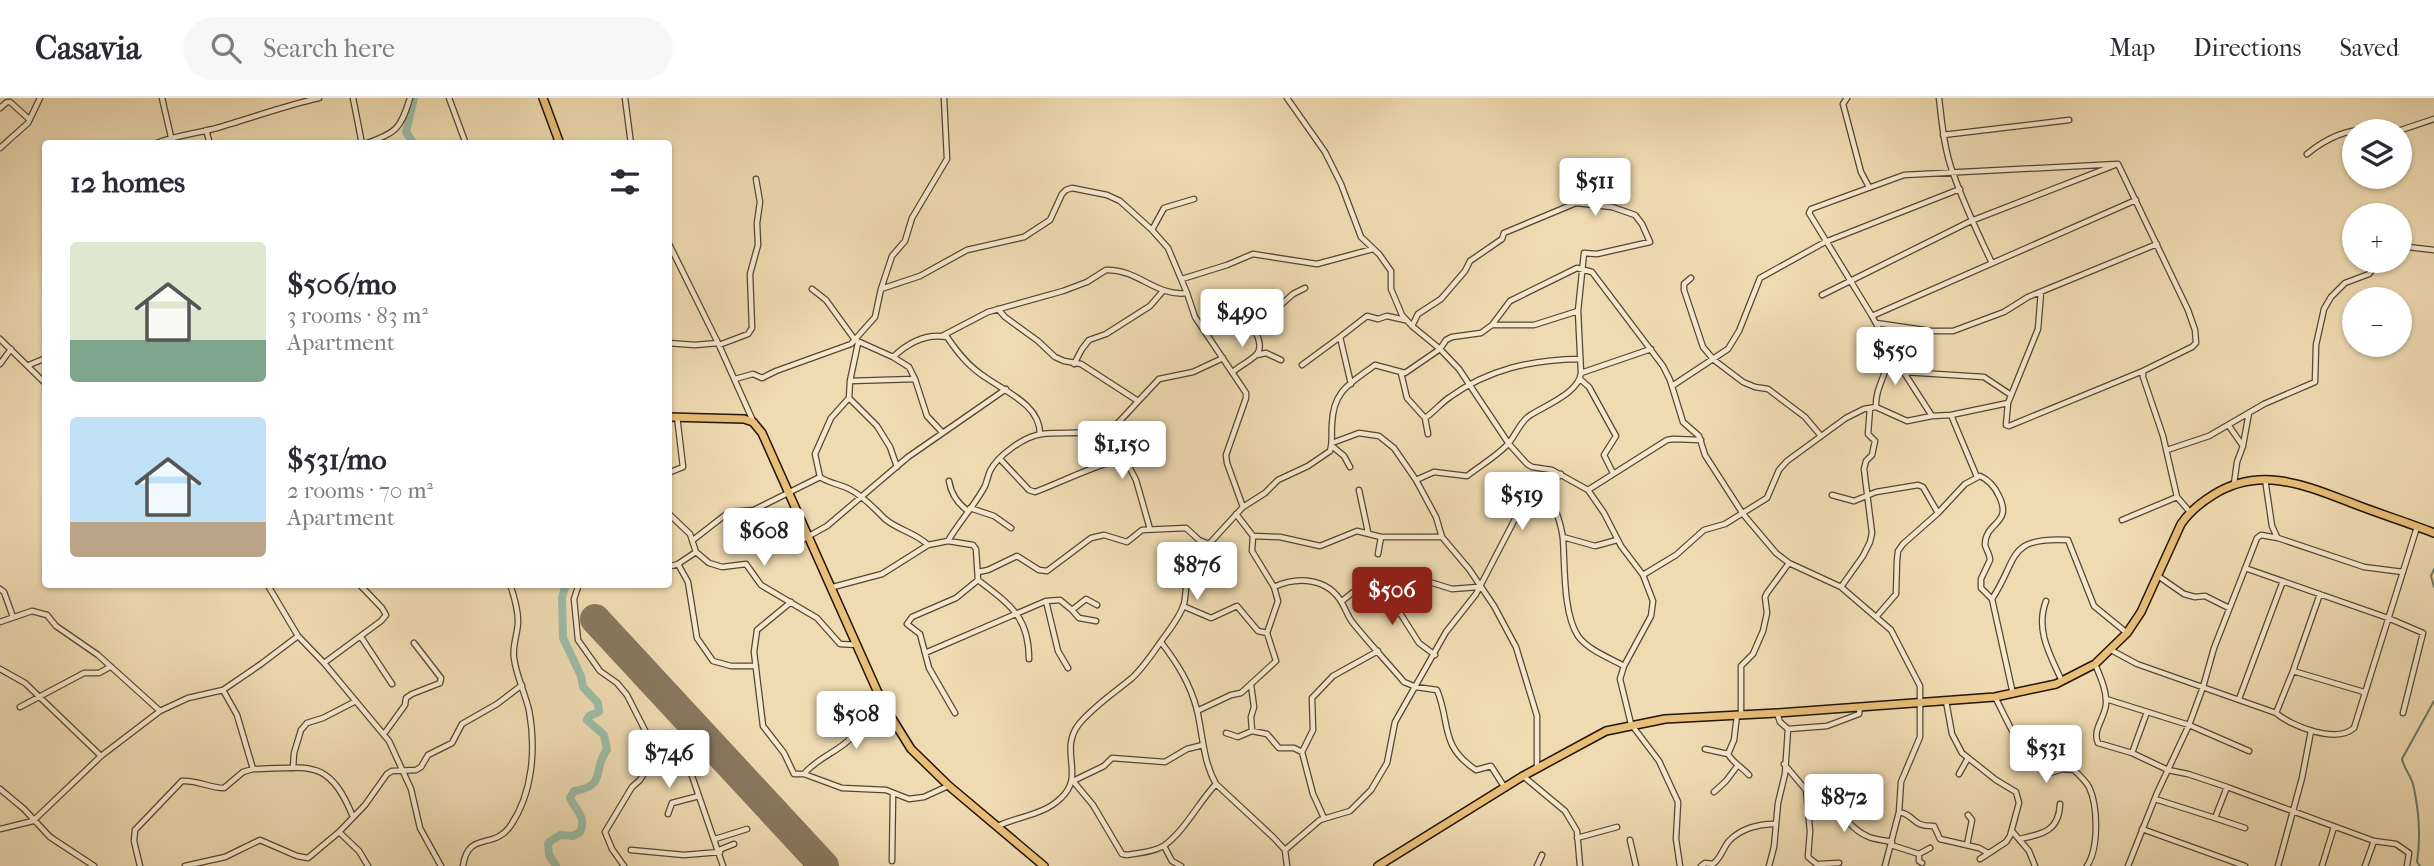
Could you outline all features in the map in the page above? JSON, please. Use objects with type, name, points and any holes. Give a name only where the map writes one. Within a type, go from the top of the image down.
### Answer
[{"type":"main road","points":[[543,98],[559,140]]},
{"type":"main road","points":[[673,416],[735,418],[753,422],[762,433],[790,492],[883,704],[905,742],[949,786],[1044,866]]},
{"type":"main road","points":[[1378,866],[1523,776],[1597,735],[1631,724],[1665,719],[1995,697],[2044,688],[2063,681],[2095,664],[2127,633],[2141,612],[2181,524],[2190,512],[2234,484],[2265,479],[2306,485],[2434,533]]},
{"type":"street","points":[[0,148],[19,133],[40,98]]},
{"type":"street","points":[[162,98],[171,137]]},
{"type":"street","points":[[164,140],[319,98]]},
{"type":"street","points":[[354,98],[363,140]]},
{"type":"street","points":[[374,140],[398,128],[410,98]]},
{"type":"street","points":[[449,98],[465,140]]},
{"type":"street","points":[[625,98],[630,140]]},
{"type":"street","points":[[735,379],[746,374],[766,377],[851,344],[874,317],[892,256],[905,242],[912,218],[947,159],[944,98]]},
{"type":"street","points":[[1287,98],[1325,152],[1341,184],[1361,237],[1391,271],[1393,295],[1407,321],[1440,349],[1471,383],[1509,444],[1532,467],[1552,470],[1588,491],[1604,513],[1617,540],[1643,575],[1653,601],[1651,616],[1624,666],[1620,680],[1631,724],[1659,761],[1678,802],[1675,830],[1680,866]]},
{"type":"street","points":[[1847,98],[1843,104],[1861,172],[1869,187]]},
{"type":"street","points":[[1939,98],[1943,135],[1952,172],[1971,221],[1992,263]]},
{"type":"street","points":[[0,107],[10,102],[29,119]]},
{"type":"street","points":[[2412,126],[2434,119]]},
{"type":"street","points":[[1943,135],[2069,120]]},
{"type":"street","points":[[206,130],[209,140]]},
{"type":"street","points":[[2307,154],[2329,137],[2342,134]]},
{"type":"street","points":[[1932,416],[1809,216],[1811,209],[1904,175],[2118,164]]},
{"type":"street","points":[[2042,292],[2038,329],[2008,403],[2006,421],[2009,426],[2177,356],[2196,343],[2188,310],[2118,164]]},
{"type":"street","points":[[1822,295],[1971,221],[2118,164]]},
{"type":"street","points":[[672,343],[719,344],[748,334],[752,328],[750,274],[758,245],[760,202],[756,179]]},
{"type":"street","points":[[881,289],[920,276],[967,250],[1024,237],[1050,220],[1062,194],[1072,188],[1098,192],[1119,201],[1168,248],[1195,317],[1246,393],[1228,449],[1227,463],[1242,507]]},
{"type":"street","points":[[1672,387],[1728,349],[1740,331],[1760,278],[1825,242],[1959,189]]},
{"type":"street","points":[[1152,230],[1164,208],[1194,199]]},
{"type":"street","points":[[1872,316],[2136,200]]},
{"type":"street","points":[[1412,326],[1418,314],[1441,299],[1470,261],[1502,239],[1504,233],[1576,203],[1612,207],[1635,215],[1650,242],[1597,254],[1584,253],[1584,269],[1580,280],[1578,311],[1581,376],[1609,418],[1616,436],[1604,455],[1613,473]]},
{"type":"street","points":[[1876,323],[1931,331],[1953,331],[2004,312],[2042,292],[2157,244]]},
{"type":"street","points":[[2412,247],[2434,250]]},
{"type":"street","points":[[1182,279],[1253,254],[1317,264],[1373,249]]},
{"type":"street","points":[[672,250],[719,344],[753,422]]},
{"type":"street","points":[[1216,784],[1183,827],[1164,846],[1122,854],[1093,805],[1073,781],[1071,736],[1081,722],[1134,676],[1161,642],[1184,606],[1187,581],[1210,558],[1209,544],[1242,507],[1265,493],[1284,476],[1307,466],[1330,451],[1335,401],[1338,395],[1375,365],[1405,373],[1440,349],[1446,340],[1481,332],[1492,325],[1517,297],[1543,287],[1577,268],[1598,277],[1612,300],[1663,366],[1683,422],[1697,433],[1705,455],[1743,514],[1789,564],[1841,587],[1891,630],[1920,687],[1921,702],[1920,737],[1903,775],[1899,812],[1885,866]]},
{"type":"street","points":[[893,357],[913,341],[942,336],[998,309],[1063,291],[1087,282],[1106,270],[1130,273],[1173,295],[1187,293]]},
{"type":"street","points":[[2167,450],[2209,436],[2264,404],[2315,382],[2316,345],[2324,309],[2345,283],[2370,273]]},
{"type":"street","points":[[1691,278],[1684,284],[1684,289],[1703,347],[1714,360],[1743,382],[1768,389],[1805,417],[1821,436]]},
{"type":"street","points":[[1255,328],[1305,288]]},
{"type":"street","points":[[812,289],[826,300],[856,341],[909,367],[927,416],[942,432]]},
{"type":"street","points":[[1074,364],[1089,340],[1106,334],[1150,306],[1163,291]]},
{"type":"street","points":[[998,309],[1055,357],[1081,364],[1138,401]]},
{"type":"street","points":[[1492,325],[1534,326],[1578,311]]},
{"type":"street","points":[[1302,365],[1367,316],[1378,319],[1387,316],[1407,321]]},
{"type":"street","points":[[1247,321],[1255,328],[1259,347],[1256,355]]},
{"type":"street","points":[[942,336],[947,337],[959,355],[984,377],[1006,389],[1038,417],[1040,434]]},
{"type":"street","points":[[1340,337],[1351,384]]},
{"type":"street","points":[[0,338],[42,380]]},
{"type":"street","points":[[856,341],[849,398],[831,418],[815,454],[820,477],[830,484],[848,488],[881,512],[885,518],[920,537],[928,545]]},
{"type":"street","points":[[0,364],[11,349]]},
{"type":"street","points":[[1416,480],[1434,471],[1468,476],[1509,444],[1526,418],[1547,407],[1581,376],[1651,349]]},
{"type":"street","points":[[1233,372],[1256,355],[1266,353],[1281,360]]},
{"type":"street","points":[[1877,407],[1875,394],[1884,381],[1888,362],[1894,357]]},
{"type":"street","points":[[948,541],[985,486],[991,468],[1016,444],[1040,434],[1086,433],[1109,428],[1117,424],[1163,377],[1193,372],[1223,358]]},
{"type":"street","points":[[1425,418],[1471,383],[1501,369],[1523,364],[1579,359]]},
{"type":"street","points":[[29,365],[42,360]]},
{"type":"street","points":[[2143,371],[2167,450],[2177,496],[2190,512]]},
{"type":"street","points":[[1903,372],[1984,377],[2011,395]]},
{"type":"street","points":[[1401,373],[1406,398],[1425,418],[1428,434]]},
{"type":"street","points":[[849,381],[915,379]]},
{"type":"street","points":[[800,541],[828,526],[942,432],[1006,389]]},
{"type":"street","points":[[849,398],[877,426],[890,447],[897,467]]},
{"type":"street","points":[[1643,575],[1676,555],[1698,534],[1743,514],[1767,498],[1779,470],[1787,460],[1846,418],[1877,407],[1907,421],[2008,403]]},
{"type":"street","points":[[1841,587],[1870,542],[1872,533],[1864,465],[1872,455],[1875,441],[1868,434],[1870,408]]},
{"type":"street","points":[[2234,484],[2249,413]]},
{"type":"street","points":[[1951,415],[1977,477]]},
{"type":"street","points":[[672,471],[683,467],[673,416]]},
{"type":"street","points":[[2229,426],[2243,446]]},
{"type":"street","points":[[1109,428],[1136,480],[1150,529]]},
{"type":"street","points":[[1332,445],[1359,433],[1379,436],[1394,448],[1416,480],[1436,517],[1442,537],[1469,569],[1502,618],[1516,647],[1537,716],[1537,769]]},
{"type":"street","points":[[1588,491],[1667,440],[1700,440]]},
{"type":"street","points":[[1332,445],[1344,456],[1350,467]]},
{"type":"street","points":[[1000,459],[1029,491],[1035,492],[1095,466],[1124,458]]},
{"type":"street","points":[[1285,850],[1324,818],[1350,811],[1371,790],[1387,763],[1395,722],[1447,632],[1479,587],[1514,519],[1561,474]]},
{"type":"street","points":[[693,540],[729,512],[754,510],[820,477]]},
{"type":"street","points":[[1877,616],[1896,594],[1898,551],[1902,544],[1938,513],[1965,484],[1977,477],[1987,479],[1996,490],[2004,507],[2004,515],[1994,526],[1985,546],[1990,560],[1981,579],[1981,588],[1992,599],[2013,694]]},
{"type":"street","points":[[2265,479],[2272,526],[2278,538]]},
{"type":"street","points":[[949,481],[951,491],[960,505],[995,516],[1011,528]]},
{"type":"street","points":[[1832,495],[1849,501],[1918,485],[1923,487],[1938,513]]},
{"type":"street","points":[[1546,487],[1563,537],[1570,616],[1574,629],[1580,639],[1589,646],[1624,666]]},
{"type":"street","points":[[1359,490],[1368,532]]},
{"type":"street","points":[[2122,520],[2177,496]]},
{"type":"street","points":[[1197,711],[1241,693],[1276,661],[1267,633],[1278,606],[1274,587],[1252,551],[1253,536],[1236,514]]},
{"type":"street","points":[[672,517],[690,534],[696,551],[716,567],[747,564],[761,585],[817,618],[840,644],[859,645]]},
{"type":"street","points":[[2111,650],[2137,664],[2276,713],[2285,721],[2311,731],[2340,735],[2349,733],[2354,729],[2417,527]]},
{"type":"street","points":[[978,572],[1017,556],[1039,570],[1047,570],[1091,538],[1104,535],[1127,542],[1142,530],[1150,529],[1186,528],[1199,540],[1209,544]]},
{"type":"street","points":[[1253,536],[1280,537],[1320,546],[1357,531],[1381,537],[1442,537]]},
{"type":"street","points":[[2128,866],[2154,799],[2189,725],[2229,608],[2259,537],[2265,535],[2278,538],[2364,568],[2403,572]]},
{"type":"street","points":[[1378,554],[1381,537]]},
{"type":"street","points":[[1563,537],[1594,546],[1617,540]]},
{"type":"street","points":[[1992,599],[2002,583],[2010,560],[2027,544],[2046,539],[2068,540],[2094,606],[2127,633]]},
{"type":"street","points":[[833,587],[883,573],[928,545],[948,541],[972,545],[976,549],[978,580],[1016,612],[1029,641],[1029,659]]},
{"type":"street","points":[[672,566],[696,551]]},
{"type":"street","points":[[678,564],[688,582],[697,638],[713,661],[732,666],[755,666]]},
{"type":"street","points":[[1728,754],[1739,715],[1741,666],[1752,654],[1763,631],[1768,613],[1765,597],[1789,564]]},
{"type":"street","points":[[2245,568],[2423,633],[2403,713]]},
{"type":"street","points":[[1342,601],[1376,574],[1423,580],[1452,589],[1479,587]]},
{"type":"street","points":[[1376,574],[1419,643],[1435,655]]},
{"type":"street","points":[[2157,575],[2184,594],[2205,596],[2229,608]]},
{"type":"street","points":[[955,713],[929,668],[920,634],[907,624],[912,617],[956,598],[978,580]]},
{"type":"street","points":[[1274,587],[1286,582],[1315,581],[1342,601],[1352,622],[1404,681],[1416,687],[1437,690],[1448,740],[1462,761],[1476,770],[1491,766],[1505,788]]},
{"type":"street","points":[[2239,699],[2283,581]]},
{"type":"street","points":[[269,588],[298,636],[384,734],[411,789],[421,828],[441,866]]},
{"type":"street","points":[[324,663],[386,615],[363,588]]},
{"type":"street","points":[[463,866],[465,852],[470,847],[494,840],[506,833],[514,822],[532,769],[530,722],[514,660],[513,640],[518,619],[511,588]]},
{"type":"street","points":[[578,588],[574,599],[578,640],[600,671],[617,683],[627,695],[653,746],[650,764],[632,787],[605,832],[612,849],[624,866]]},
{"type":"street","points":[[0,589],[4,592],[13,617]]},
{"type":"street","points":[[2276,713],[2320,594]]},
{"type":"street","points":[[1072,610],[1086,599],[1097,605]]},
{"type":"street","points":[[925,653],[1046,601],[1060,600],[1080,618],[1096,621]]},
{"type":"street","points":[[1046,601],[1058,650],[1068,668]]},
{"type":"street","points":[[2046,601],[2042,611],[2045,644],[2063,681]]},
{"type":"street","points":[[791,602],[757,630],[754,652],[763,726],[783,753],[793,774],[804,774],[842,788],[887,790],[909,799],[949,786]]},
{"type":"street","points":[[1184,606],[1211,618],[1237,606],[1258,631],[1267,633]]},
{"type":"street","points":[[0,622],[32,611],[47,615],[99,656],[160,711]]},
{"type":"street","points":[[0,829],[33,821],[101,756],[160,711],[188,698],[223,690],[298,636]]},
{"type":"street","points":[[361,637],[392,684]]},
{"type":"street","points":[[1161,642],[1181,668],[1197,711],[1207,764],[1216,784],[1285,850],[1287,866]]},
{"type":"street","points":[[384,734],[405,705],[406,698],[440,684],[441,678],[414,643]]},
{"type":"street","points":[[1324,818],[1313,794],[1302,752],[1313,730],[1310,706],[1314,695],[1346,667],[1378,651]]},
{"type":"street","points":[[2095,664],[2106,699],[2095,739],[2098,743],[2133,753],[2168,770],[2227,787],[2374,841],[2403,847],[2409,853],[2407,866]]},
{"type":"street","points":[[20,707],[85,673],[99,673],[110,667]]},
{"type":"street","points":[[0,669],[25,683],[101,756]]},
{"type":"street","points":[[2293,671],[2364,692]]},
{"type":"street","points":[[1251,684],[1254,707],[1251,717],[1252,732]]},
{"type":"street","points":[[185,866],[225,858],[260,840],[308,858],[365,805],[387,774],[416,770],[428,755],[452,743],[462,724],[498,704],[522,685]]},
{"type":"street","points":[[223,690],[237,715],[253,769]]},
{"type":"street","points":[[1995,697],[2028,756],[2050,773],[2074,769],[2090,789],[2096,836],[2091,860],[2087,866]]},
{"type":"street","points":[[2106,699],[2189,725],[2249,751]]},
{"type":"street","points":[[1946,700],[1955,743],[1968,758],[2016,792],[2019,803],[2012,831],[2006,842],[1980,859]]},
{"type":"street","points":[[293,768],[301,730],[307,723],[356,701]]},
{"type":"street","points":[[804,774],[813,764],[849,740],[853,721],[858,715],[883,704]]},
{"type":"street","points":[[1777,713],[1780,722],[1788,729],[1827,726],[1859,714],[1859,707]]},
{"type":"street","points":[[2133,753],[2147,712]]},
{"type":"street","points":[[1769,866],[1785,774],[1788,729]]},
{"type":"street","points":[[2278,866],[2311,731]]},
{"type":"street","points":[[1226,733],[1238,737],[1252,732],[1267,734],[1279,748],[1294,748],[1302,752]]},
{"type":"street","points":[[2022,746],[2041,735]]},
{"type":"street","points":[[653,746],[664,740],[677,738],[681,744],[723,866]]},
{"type":"street","points":[[998,827],[1046,809],[1061,799],[1073,781],[1104,766],[1112,758],[1165,762],[1186,749],[1203,745]]},
{"type":"street","points":[[1705,748],[1728,754],[1749,775]]},
{"type":"street","points":[[2018,765],[2028,756]]},
{"type":"street","points":[[1959,774],[1968,758]]},
{"type":"street","points":[[1784,764],[1806,790],[1810,831],[1808,858],[1819,865],[1839,863]]},
{"type":"street","points":[[1714,792],[1738,765]]},
{"type":"street","points":[[139,866],[134,841],[135,830],[182,781],[195,781],[209,788],[225,788],[243,772],[253,769],[320,770],[333,779],[344,794],[353,817]]},
{"type":"street","points":[[1523,776],[1565,811],[1577,831],[1580,866]]},
{"type":"street","points":[[2215,818],[2227,787]]},
{"type":"street","points":[[0,789],[59,844],[94,866]]},
{"type":"street","points":[[1806,790],[1831,801],[1849,822],[1870,838],[1919,853],[1930,848]]},
{"type":"street","points":[[892,861],[893,794]]},
{"type":"street","points":[[668,814],[672,803],[699,796]]},
{"type":"street","points":[[2154,799],[2245,828]]},
{"type":"street","points":[[2019,839],[2048,831],[2060,818],[2060,804]]},
{"type":"street","points":[[1899,812],[1906,813],[1917,824],[1934,826],[1940,839],[1979,848],[1988,853]]},
{"type":"street","points":[[1967,845],[1972,820],[1968,815]]},
{"type":"street","points":[[1700,866],[1705,863],[1713,864],[1729,841],[1754,826],[1776,824]]},
{"type":"street","points":[[1577,838],[1617,827]]},
{"type":"street","points":[[2322,866],[2334,827]]},
{"type":"street","points":[[715,839],[747,829]]},
{"type":"street","points":[[2142,829],[2245,866]]},
{"type":"street","points":[[2012,831],[2029,851],[2035,866]]},
{"type":"street","points":[[339,832],[359,851],[368,866]]},
{"type":"street","points":[[1630,840],[1636,866]]},
{"type":"street","points":[[2365,866],[2374,841]]},
{"type":"street","points":[[631,850],[684,855],[719,851],[734,844]]},
{"type":"street","points":[[1164,846],[1172,861],[1181,866]]},
{"type":"street","points":[[1919,853],[1919,862],[1922,863]]},
{"type":"street","points":[[1536,866],[1542,855]]},
{"type":"waterway","points":[[411,140],[406,132],[414,98]]},
{"type":"waterway","points":[[2434,569],[2431,576],[2434,587]]},
{"type":"waterway","points":[[556,866],[549,855],[548,843],[560,835],[573,836],[580,832],[580,814],[570,798],[574,791],[585,789],[595,781],[607,750],[604,735],[587,720],[589,716],[599,712],[598,703],[583,687],[581,676],[563,638],[562,598],[565,588]]},
{"type":"waterway","points":[[2420,866],[2417,862],[2417,804],[2413,784],[2402,759],[2434,701]]},
{"type":"runway","points":[[595,619],[824,866]]}]
